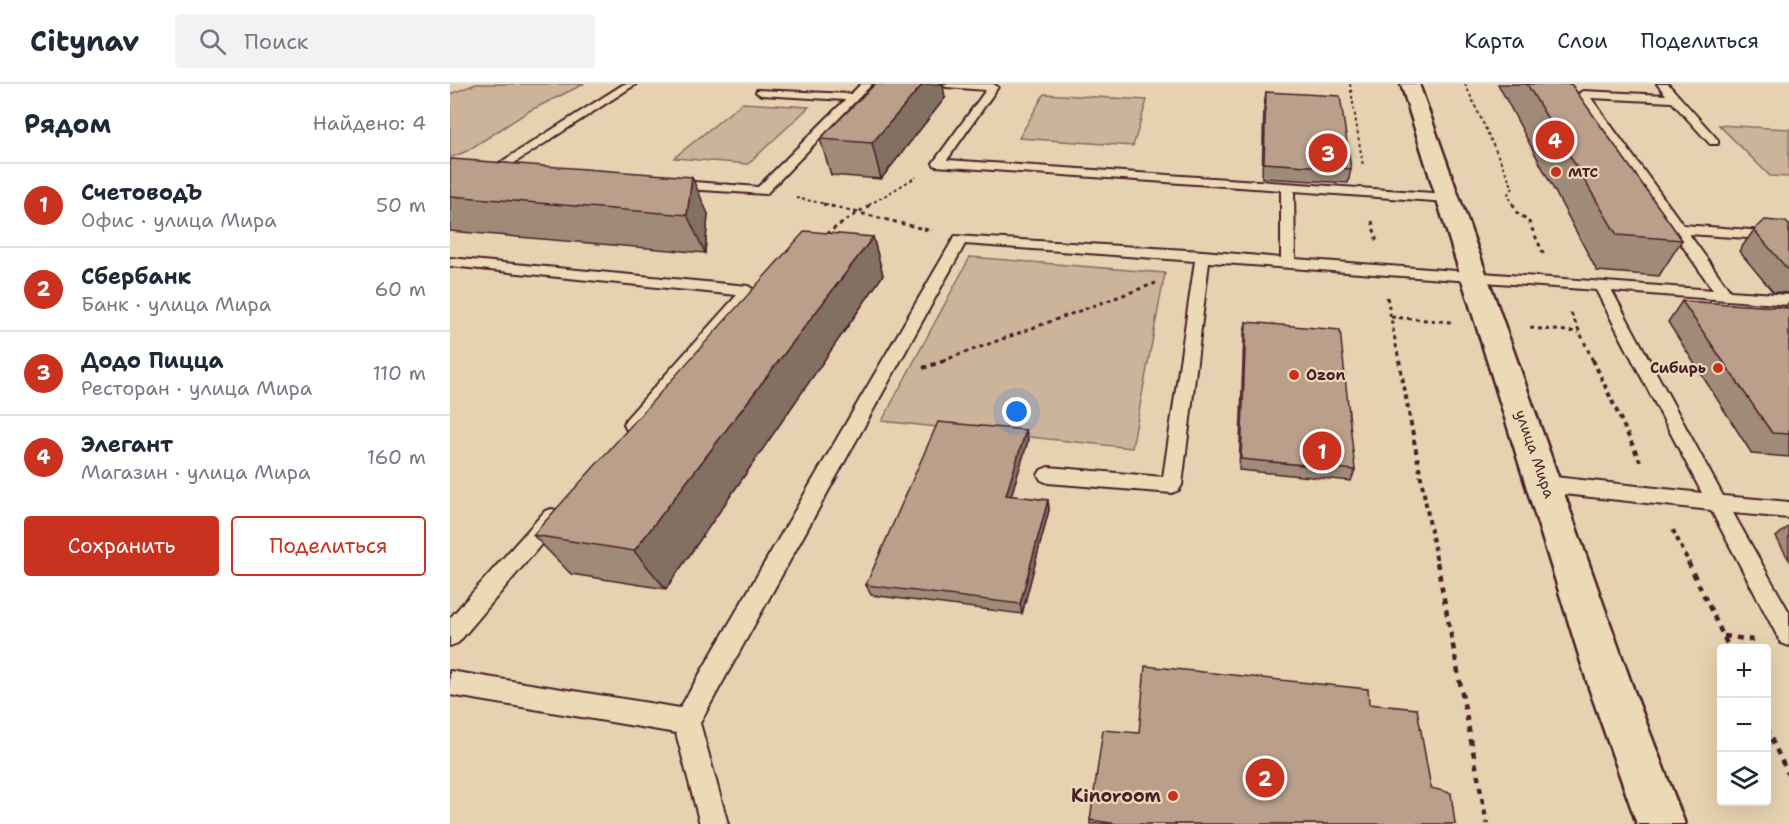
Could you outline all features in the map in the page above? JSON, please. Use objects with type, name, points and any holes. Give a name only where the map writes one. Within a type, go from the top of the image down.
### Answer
[{"type":"main road","name":"улица Мира","points":[[1410,84],[1612,691],[1661,824]]},
{"type":"lane","points":[[514,173],[488,171],[631,84]]},
{"type":"lane","points":[[656,183],[760,191],[867,84]]},
{"type":"lane","points":[[939,163],[993,87],[946,84]]},
{"type":"lane","points":[[1662,84],[1714,142]]},
{"type":"lane","points":[[761,92],[854,97]]},
{"type":"lane","points":[[1676,99],[1583,94],[1725,294]]},
{"type":"lane","points":[[939,163],[1447,198]]},
{"type":"lane","points":[[1287,187],[1288,261]]},
{"type":"lane","points":[[1678,229],[1789,237]]},
{"type":"lane","points":[[714,824],[686,722],[960,239],[1288,261],[1789,300]]},
{"type":"lane","points":[[1048,475],[1172,485],[1203,255]]},
{"type":"lane","points":[[450,262],[748,291],[623,436]]},
{"type":"lane","points":[[1600,285],[1789,635]]},
{"type":"lane","points":[[1545,484],[1789,510]]},
{"type":"lane","points":[[450,635],[560,508]]},
{"type":"lane","points":[[450,684],[686,722]]},
{"type":"path","points":[[1350,84],[1367,192],[1487,824]]},
{"type":"path","points":[[1465,84],[1513,188],[1508,194],[1517,213],[1528,220],[1656,496],[1728,644]]},
{"type":"path","points":[[822,238],[859,211],[939,163]]},
{"type":"path","points":[[760,191],[859,211],[960,239]]},
{"type":"path","points":[[877,385],[1163,280]]},
{"type":"path","points":[[1771,737],[1789,776]]},
{"type":"shaded area","points":[[476,84],[584,84],[529,111],[467,151],[450,158],[450,94]]},
{"type":"shaded area","points":[[1044,94],[1147,100],[1133,146],[1019,138]]},
{"type":"shaded area","points":[[742,103],[809,107],[748,164],[674,158]]},
{"type":"shaded area","points":[[1719,125],[1789,129],[1789,177],[1770,176]]},
{"type":"shaded area","points":[[970,257],[1165,273],[1132,448],[882,421]]},
{"type":"building","points":[[875,84],[923,84],[872,143],[820,139]]},
{"type":"building","points":[[1527,84],[1571,84],[1682,240],[1617,235]]},
{"type":"building","points":[[1266,92],[1340,96],[1351,169],[1264,163]]},
{"type":"building","points":[[450,160],[692,177],[687,215],[450,196]]},
{"type":"building","points":[[1765,220],[1786,222],[1789,225],[1789,271],[1754,230]]},
{"type":"building","points":[[805,231],[873,237],[634,551],[533,535]]},
{"type":"building","points":[[1682,301],[1789,308],[1789,434],[1772,433]]},
{"type":"building","points":[[1246,322],[1340,330],[1355,470],[1241,459]]},
{"type":"building","points":[[938,422],[1026,430],[1006,495],[1048,500],[1020,604],[866,585]]},
{"type":"building","points":[[1145,666],[1368,689],[1369,704],[1417,709],[1431,788],[1451,793],[1455,824],[1118,824],[1090,820],[1103,730],[1139,733]]},
{"type":"place","name":"Элегант","points":[[1555,140]]},
{"type":"place","name":"Додо Пицца","points":[[1328,153]]},
{"type":"place","name":"МТС","points":[[1556,172]]},
{"type":"place","name":"Сибирь","points":[[1718,368]]},
{"type":"place","name":"Ozon","points":[[1294,375]]},
{"type":"place","name":"СчетоводЪ","points":[[1322,451]]},
{"type":"place","name":"Сбербанк","points":[[1265,778]]},
{"type":"place","name":"Kinoroom","points":[[1173,796]]}]
